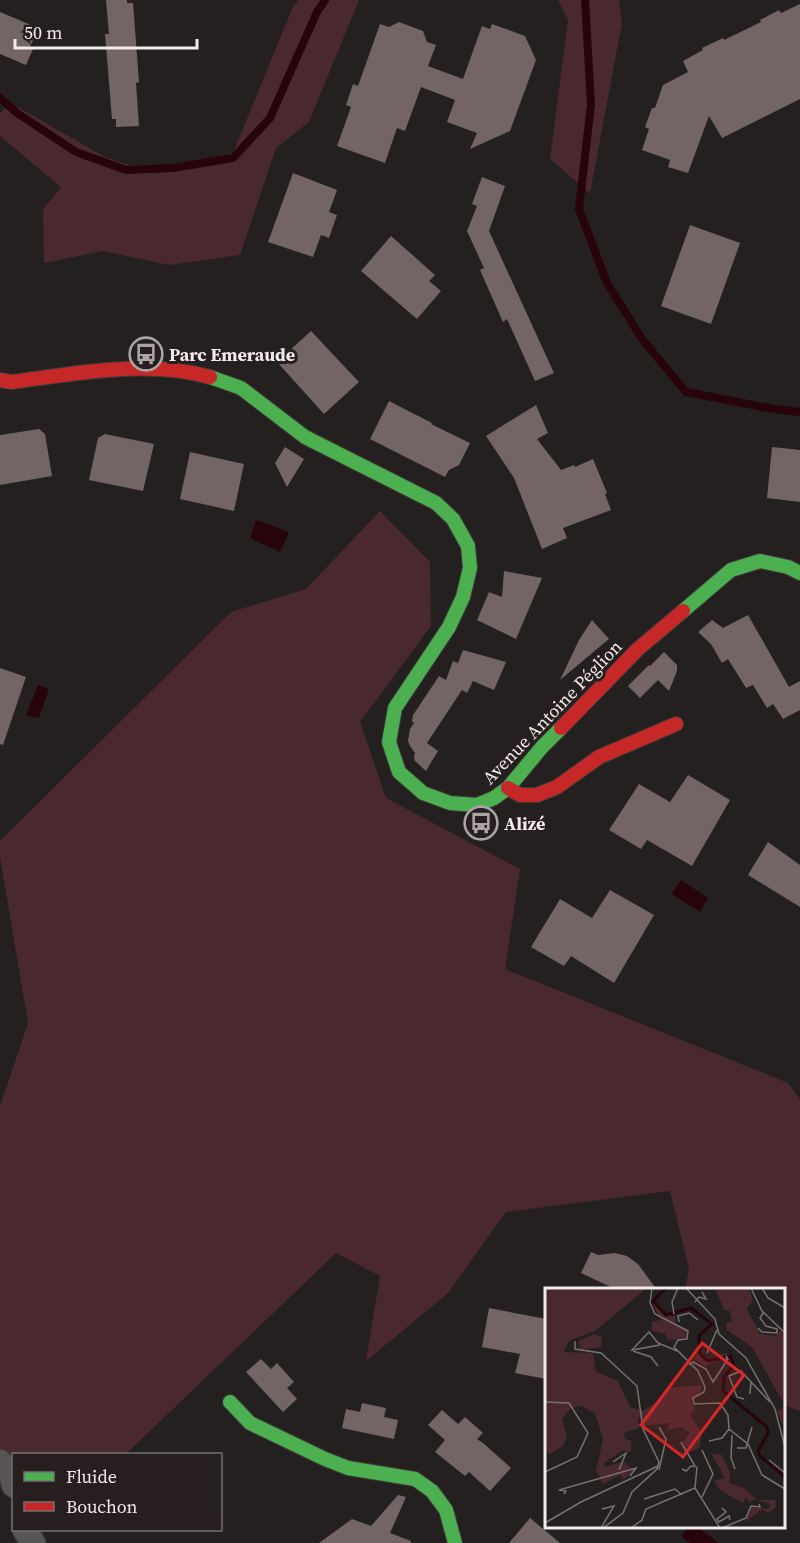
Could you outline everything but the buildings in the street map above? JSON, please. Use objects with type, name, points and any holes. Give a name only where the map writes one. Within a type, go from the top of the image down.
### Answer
[{"type":"street","name":"Avenue Antoine Péglion","points":[[0,380],[10,382],[103,370],[170,369],[208,376],[241,388],[305,437],[436,503],[453,519],[468,546],[470,568],[463,597],[450,627],[395,708],[389,741],[399,772],[423,794],[450,803],[477,805],[494,798],[508,788],[542,747],[638,649],[731,570],[760,561],[788,567],[800,573]]},
{"type":"street","points":[[508,788],[520,795],[537,795],[557,787],[598,757],[676,724]]},
{"type":"street","points":[[230,1402],[250,1423],[325,1460],[348,1468],[415,1479],[432,1491],[446,1510],[454,1543]]},
{"type":"street","points":[[0,1462],[12,1478]]},
{"type":"shaded area","points":[[298,0],[359,0],[309,122],[276,148],[240,255],[169,265],[103,251],[44,263],[43,210],[61,187],[0,136],[0,114],[9,102],[105,157],[155,174],[233,153],[292,9]]},
{"type":"shaded area","points":[[558,0],[619,0],[622,23],[590,193],[550,159],[568,20]]},
{"type":"shaded area","points":[[380,511],[430,562],[431,626],[360,722],[386,798],[520,869],[505,969],[788,1083],[800,1099],[800,1411],[785,1405],[785,1288],[685,1288],[689,1269],[670,1191],[506,1212],[447,1294],[366,1361],[380,1276],[336,1253],[127,1453],[12,1453],[12,1496],[0,1487],[0,1106],[28,1023],[0,857],[0,841],[231,612],[306,589]]},
{"type":"shaded area","points":[[256,520],[289,532],[280,552],[250,538]]},
{"type":"shaded area","points":[[38,685],[49,689],[39,718],[26,715]]},
{"type":"shaded area","points":[[681,880],[708,898],[700,912],[672,894]]},
{"type":"shaded area","points":[[687,1528],[698,1528],[719,1543],[690,1543],[681,1536]]},
{"type":"waterway","points":[[0,98],[17,113],[76,152],[126,170],[173,168],[233,158],[270,118],[317,12],[325,0]]},
{"type":"waterway","points":[[585,0],[591,104],[579,209],[607,283],[642,339],[686,392],[800,412]]},
{"type":"traffic: fast","points":[[210,377],[241,388],[305,437],[436,503],[453,519],[468,546],[470,568],[463,597],[449,627],[395,708],[389,742],[399,772],[423,793],[450,803],[477,805],[494,798],[508,788],[561,728]]},
{"type":"traffic: fast","points":[[683,611],[731,570],[760,561],[788,567],[800,573]]},
{"type":"traffic: fast","points":[[230,1402],[250,1423],[325,1459],[348,1468],[415,1479],[432,1491],[446,1510],[455,1543]]},
{"type":"traffic: jam","points":[[0,380],[11,382],[85,372],[136,369],[161,369],[210,377]]},
{"type":"traffic: jam","points":[[561,728],[638,649],[683,611]]},
{"type":"traffic: jam","points":[[508,788],[520,795],[537,795],[557,787],[599,757],[676,724]]},
{"type":"place","name":"Parc Emeraude","points":[[146,354]]},
{"type":"place","name":"Alizé","points":[[481,823]]}]
